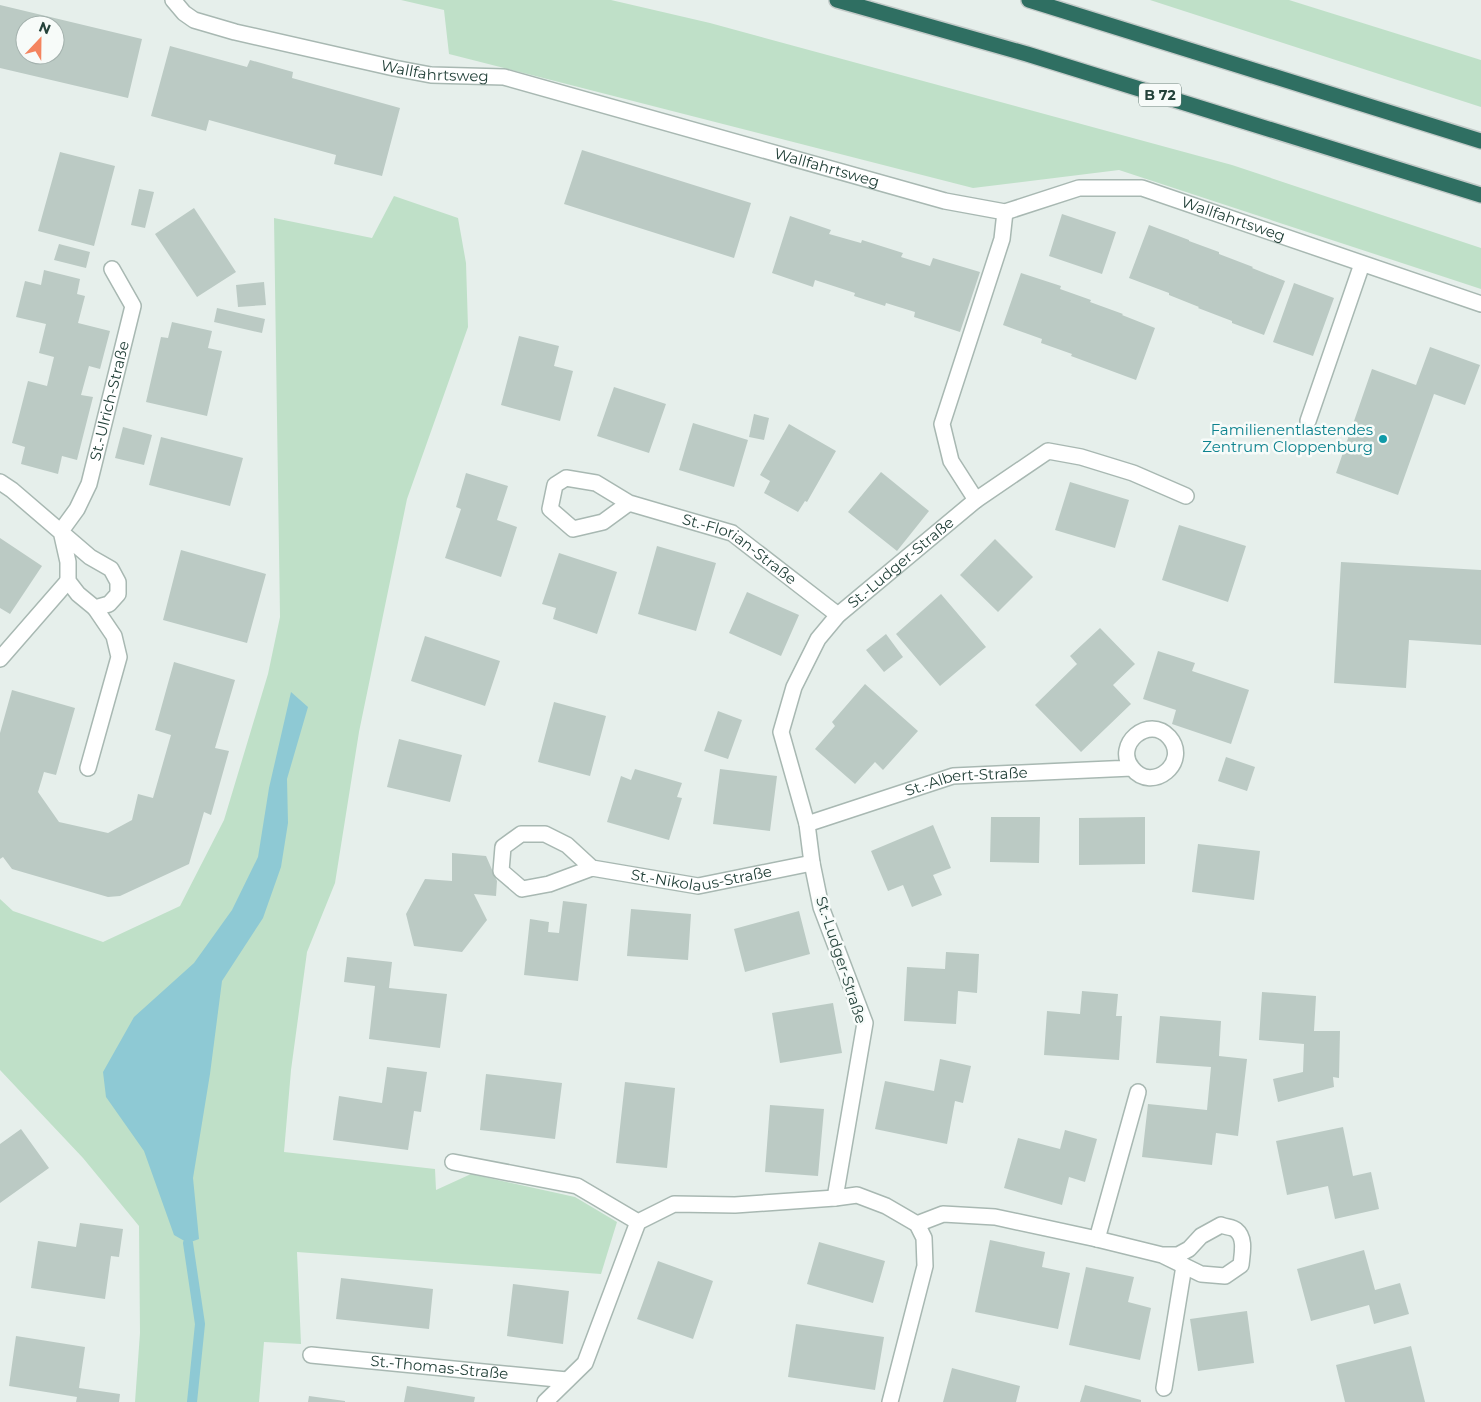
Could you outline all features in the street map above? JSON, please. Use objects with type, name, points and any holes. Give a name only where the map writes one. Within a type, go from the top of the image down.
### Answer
[{"type":"highway","name":"B 72","points":[[837,0],[1027,54],[1481,195]]},
{"type":"highway","points":[[1029,0],[1481,141]]},
{"type":"street","name":"Wallfahrtsweg","points":[[173,0],[194,20],[235,32],[431,75],[504,77],[945,201],[1005,212],[1079,188],[1142,188],[1481,304]]},
{"type":"street","points":[[976,500],[951,461],[942,424],[1002,239],[1005,212]]},
{"type":"street","points":[[1308,421],[1362,264]]},
{"type":"street","name":"St.-Ulrich-Straße","points":[[61,532],[77,509],[89,484],[133,306],[112,269]]},
{"type":"street","name":"St.-Ludger-Straße","points":[[835,1198],[865,1023],[822,907],[812,863],[808,824],[781,732],[794,687],[818,639],[838,615],[976,500],[1048,451],[1081,457],[1133,474],[1186,496]]},
{"type":"street","name":"St.-Florian-Straße","points":[[629,503],[602,522],[573,529],[550,509],[555,485],[566,478],[596,483],[629,503],[732,532],[838,615]]},
{"type":"street","points":[[0,482],[12,490],[90,557],[111,569],[118,582],[118,594],[109,604],[96,608]]},
{"type":"street","points":[[61,532],[68,562],[68,581],[78,594],[96,608],[114,636],[119,657],[88,768]]},
{"type":"street","points":[[0,659],[68,581]]},
{"type":"street","name":"St.-Albert-Straße","points":[[808,824],[953,776],[1132,768]]},
{"type":"street","points":[[521,834],[545,834],[567,845],[592,868],[549,884],[522,889],[501,871],[503,848],[521,834]]},
{"type":"street","name":"St.-Nikolaus-Straße","points":[[592,868],[698,886],[812,863]]},
{"type":"street","points":[[1097,1239],[1138,1092]]},
{"type":"street","points":[[453,1162],[577,1186],[638,1222]]},
{"type":"street","points":[[545,1402],[585,1363],[638,1222],[674,1204],[735,1205],[857,1195],[886,1206],[917,1224],[924,1238],[925,1266],[890,1402]]},
{"type":"street","points":[[917,1224],[944,1214],[995,1217],[1162,1255],[1201,1274],[1224,1276],[1241,1265],[1242,1237],[1236,1229],[1220,1225],[1201,1236],[1184,1252],[1178,1255],[1162,1255]]},
{"type":"street","points":[[1164,1388],[1184,1266]]},
{"type":"street","name":"St.-Thomas-Straße","points":[[311,1355],[567,1380]]},
{"type":"green space","points":[[401,0],[611,0],[710,23],[1232,165],[1481,248],[1481,289],[1119,170],[973,188],[449,54],[444,10]]},
{"type":"green space","points":[[1150,0],[1289,0],[1481,60],[1481,107]]},
{"type":"green space","points":[[394,196],[458,218],[466,263],[468,327],[407,499],[359,732],[335,883],[307,952],[291,1070],[284,1152],[435,1169],[436,1190],[471,1174],[575,1197],[617,1222],[601,1274],[297,1252],[301,1344],[264,1342],[259,1402],[135,1402],[140,1333],[139,1226],[83,1158],[0,1070],[0,899],[13,911],[103,942],[180,906],[224,820],[268,674],[280,617],[274,218],[372,238]]},
{"type":"water","points":[[291,692],[308,707],[287,779],[288,823],[281,867],[263,918],[222,981],[210,1074],[193,1178],[199,1239],[188,1243],[174,1235],[144,1151],[106,1097],[103,1072],[134,1017],[194,963],[232,910],[258,857],[269,788]]},
{"type":"building","points":[[0,5],[42,15],[15,15],[15,65],[65,65],[65,21],[142,39],[128,98],[0,68]]},
{"type":"building","points":[[170,46],[247,67],[250,60],[293,72],[292,78],[400,108],[382,176],[334,164],[336,155],[209,120],[206,131],[151,116]]},
{"type":"building","points":[[582,150],[751,203],[734,258],[564,204]]},
{"type":"building","points":[[60,152],[115,166],[94,246],[38,231]]},
{"type":"building","points":[[139,189],[154,192],[145,228],[131,225]]},
{"type":"building","points":[[194,208],[236,272],[197,297],[155,234]]},
{"type":"building","points":[[1062,214],[1116,232],[1102,274],[1049,256]]},
{"type":"building","points":[[790,216],[831,230],[829,234],[861,243],[862,240],[903,253],[901,257],[930,266],[933,258],[980,272],[960,332],[914,317],[915,312],[886,303],[885,306],[854,296],[855,293],[815,280],[813,287],[772,273]]},
{"type":"building","points":[[1149,225],[1219,252],[1219,254],[1285,281],[1264,335],[1198,308],[1169,295],[1169,293],[1129,278]]},
{"type":"building","points":[[59,244],[90,252],[86,268],[54,260]]},
{"type":"building","points":[[44,270],[80,279],[77,294],[85,296],[78,323],[110,331],[100,369],[89,366],[81,395],[93,397],[77,460],[62,456],[58,474],[21,464],[25,447],[12,443],[28,381],[47,386],[54,357],[39,353],[46,324],[16,317],[25,281],[41,285]]},
{"type":"building","points":[[1021,273],[1061,286],[1060,289],[1091,300],[1090,302],[1155,328],[1136,380],[1071,356],[1072,354],[1041,343],[1042,339],[1003,325]]},
{"type":"building","points":[[264,282],[266,305],[238,307],[236,285]]},
{"type":"building","points":[[1294,283],[1334,298],[1313,356],[1273,342]]},
{"type":"building","points":[[217,308],[265,319],[262,333],[214,322]]},
{"type":"building","points":[[172,322],[212,331],[208,348],[222,351],[207,416],[146,402],[161,337],[168,338]]},
{"type":"building","points":[[519,336],[559,346],[554,366],[573,371],[560,421],[501,405]]},
{"type":"building","name":"Familienentlastendes Zentrum Cloppenburg","points":[[1430,347],[1480,365],[1465,405],[1434,394],[1398,495],[1336,473],[1372,369],[1416,385]]},
{"type":"building","points":[[614,387],[666,404],[649,453],[597,436]]},
{"type":"building","points":[[754,414],[769,418],[764,440],[749,437]]},
{"type":"building","points":[[693,423],[748,440],[734,487],[679,470]]},
{"type":"building","points":[[789,424],[836,451],[807,502],[805,501],[798,512],[764,493],[770,481],[760,475]]},
{"type":"building","points":[[123,427],[152,435],[144,465],[115,458]]},
{"type":"building","points":[[161,437],[243,458],[230,506],[149,485]]},
{"type":"building","points":[[881,472],[929,511],[897,551],[848,512]]},
{"type":"building","points":[[466,473],[508,486],[497,520],[517,527],[501,577],[445,558],[461,509],[456,507]]},
{"type":"building","points":[[1070,482],[1129,500],[1115,548],[1055,530]]},
{"type":"building","points":[[1179,525],[1246,546],[1228,602],[1162,580]]},
{"type":"building","points":[[0,538],[42,566],[10,614],[0,608]]},
{"type":"building","points":[[995,539],[1033,577],[998,612],[960,575]]},
{"type":"building","points":[[657,546],[716,563],[696,631],[638,614]]},
{"type":"building","points":[[181,550],[266,574],[247,643],[163,620]]},
{"type":"building","points":[[559,553],[617,572],[597,634],[553,619],[556,608],[542,604]]},
{"type":"building","points":[[1341,562],[1481,570],[1481,645],[1409,640],[1406,688],[1334,683]]},
{"type":"building","points":[[747,592],[799,615],[781,656],[729,633]]},
{"type":"building","points":[[941,594],[986,647],[940,686],[896,634]]},
{"type":"building","points":[[1100,628],[1135,664],[1113,685],[1131,704],[1081,752],[1035,705],[1077,664],[1070,656]]},
{"type":"building","points":[[886,634],[903,657],[884,672],[866,650]]},
{"type":"building","points":[[425,636],[500,661],[485,706],[411,681]]},
{"type":"building","points":[[1158,651],[1195,663],[1192,671],[1249,690],[1231,744],[1172,724],[1176,710],[1143,699]]},
{"type":"building","points":[[174,662],[235,680],[215,748],[229,751],[211,815],[204,812],[189,864],[120,896],[108,897],[12,869],[3,857],[0,859],[0,733],[12,690],[75,708],[56,775],[44,772],[38,792],[59,822],[108,833],[132,820],[138,794],[153,798],[171,735],[155,730]]},
{"type":"building","points":[[865,684],[918,731],[883,770],[875,762],[855,784],[815,749],[835,726],[832,722]]},
{"type":"building","points":[[554,702],[606,716],[590,776],[538,762]]},
{"type":"building","points":[[718,711],[742,720],[728,759],[704,751]]},
{"type":"building","points":[[399,739],[462,755],[450,802],[387,787]]},
{"type":"building","points":[[1226,757],[1255,767],[1247,791],[1218,781]]},
{"type":"building","points":[[635,769],[682,783],[677,797],[682,798],[669,840],[607,822],[621,776],[631,780]]},
{"type":"building","points":[[720,769],[777,776],[770,831],[713,824]]},
{"type":"building","points":[[991,817],[1040,817],[1039,863],[990,862]]},
{"type":"building","points":[[1145,817],[1145,864],[1079,865],[1079,818]]},
{"type":"building","points":[[933,825],[951,868],[933,875],[942,895],[912,907],[903,885],[888,891],[871,851]]},
{"type":"building","points":[[1198,844],[1260,851],[1254,900],[1192,892]]},
{"type":"building","points":[[452,853],[486,856],[497,881],[496,896],[474,894],[487,920],[462,952],[414,946],[406,914],[425,879],[452,881]]},
{"type":"building","points":[[563,901],[587,904],[578,981],[524,975],[530,919],[549,922],[548,932],[559,933]]},
{"type":"building","points":[[631,909],[691,914],[688,960],[627,956]]},
{"type":"building","points":[[799,911],[810,954],[745,972],[734,929]]},
{"type":"building","points":[[946,952],[979,954],[977,993],[958,991],[956,1024],[904,1021],[907,967],[945,969]]},
{"type":"building","points":[[347,957],[392,962],[389,988],[447,994],[440,1048],[369,1039],[375,986],[344,982]]},
{"type":"building","points":[[1082,991],[1118,994],[1116,1016],[1122,1016],[1119,1060],[1044,1055],[1047,1011],[1080,1014]]},
{"type":"building","points":[[1262,992],[1316,996],[1314,1031],[1340,1031],[1339,1078],[1333,1077],[1334,1087],[1278,1102],[1273,1079],[1303,1072],[1304,1044],[1259,1040]]},
{"type":"building","points":[[833,1003],[842,1053],[780,1063],[772,1013]]},
{"type":"building","points":[[1160,1016],[1221,1021],[1219,1056],[1247,1059],[1238,1136],[1216,1133],[1212,1165],[1142,1157],[1148,1104],[1207,1110],[1211,1067],[1156,1063]]},
{"type":"building","points":[[940,1059],[971,1066],[963,1103],[955,1101],[947,1144],[875,1129],[885,1081],[934,1091]]},
{"type":"building","points":[[387,1067],[427,1072],[421,1112],[414,1111],[408,1150],[333,1140],[339,1096],[382,1103]]},
{"type":"building","points":[[486,1074],[562,1083],[555,1139],[480,1130]]},
{"type":"building","points":[[625,1082],[675,1088],[667,1168],[616,1163]]},
{"type":"building","points":[[770,1105],[824,1109],[818,1176],[765,1172]]},
{"type":"building","points":[[1343,1127],[1353,1176],[1371,1172],[1379,1209],[1335,1219],[1328,1186],[1287,1195],[1276,1141]]},
{"type":"building","points":[[21,1129],[49,1168],[0,1203],[0,1144]]},
{"type":"building","points":[[1065,1130],[1097,1139],[1085,1182],[1069,1177],[1062,1205],[1004,1188],[1018,1138],[1060,1149]]},
{"type":"building","points":[[80,1223],[123,1229],[119,1257],[111,1256],[105,1299],[31,1288],[38,1241],[76,1247]]},
{"type":"building","points":[[990,1240],[1045,1252],[1042,1267],[1070,1273],[1058,1329],[975,1312]]},
{"type":"building","points":[[819,1242],[885,1261],[873,1303],[807,1284]]},
{"type":"building","points":[[1364,1250],[1375,1290],[1400,1283],[1409,1314],[1374,1324],[1369,1305],[1311,1321],[1297,1269]]},
{"type":"building","points":[[658,1261],[713,1281],[693,1339],[637,1319]]},
{"type":"building","points":[[1086,1267],[1134,1277],[1128,1302],[1151,1308],[1140,1360],[1069,1345]]},
{"type":"building","points":[[341,1278],[433,1289],[429,1329],[336,1319]]},
{"type":"building","points":[[513,1284],[569,1291],[563,1344],[507,1336]]},
{"type":"building","points":[[1247,1311],[1254,1363],[1198,1371],[1190,1319]]},
{"type":"building","points":[[796,1324],[884,1337],[875,1390],[788,1377]]},
{"type":"building","points":[[16,1336],[85,1347],[79,1388],[120,1394],[119,1402],[76,1402],[77,1397],[9,1386]]},
{"type":"building","points":[[1411,1346],[1425,1402],[1345,1402],[1336,1365]]},
{"type":"building","points":[[952,1368],[1020,1386],[1016,1402],[943,1402]]},
{"type":"building","points":[[1085,1385],[1141,1400],[1141,1402],[1080,1402]]},
{"type":"building","points":[[407,1386],[475,1397],[474,1402],[404,1402]]},
{"type":"building","points":[[309,1396],[345,1401],[345,1402],[308,1402]]},
{"type":"waterway","points":[[188,1243],[200,1324],[192,1402]]},
{"type":"place","name":"Familienentlastendes Zentrum Cloppenburg","points":[[1383,439]]}]
